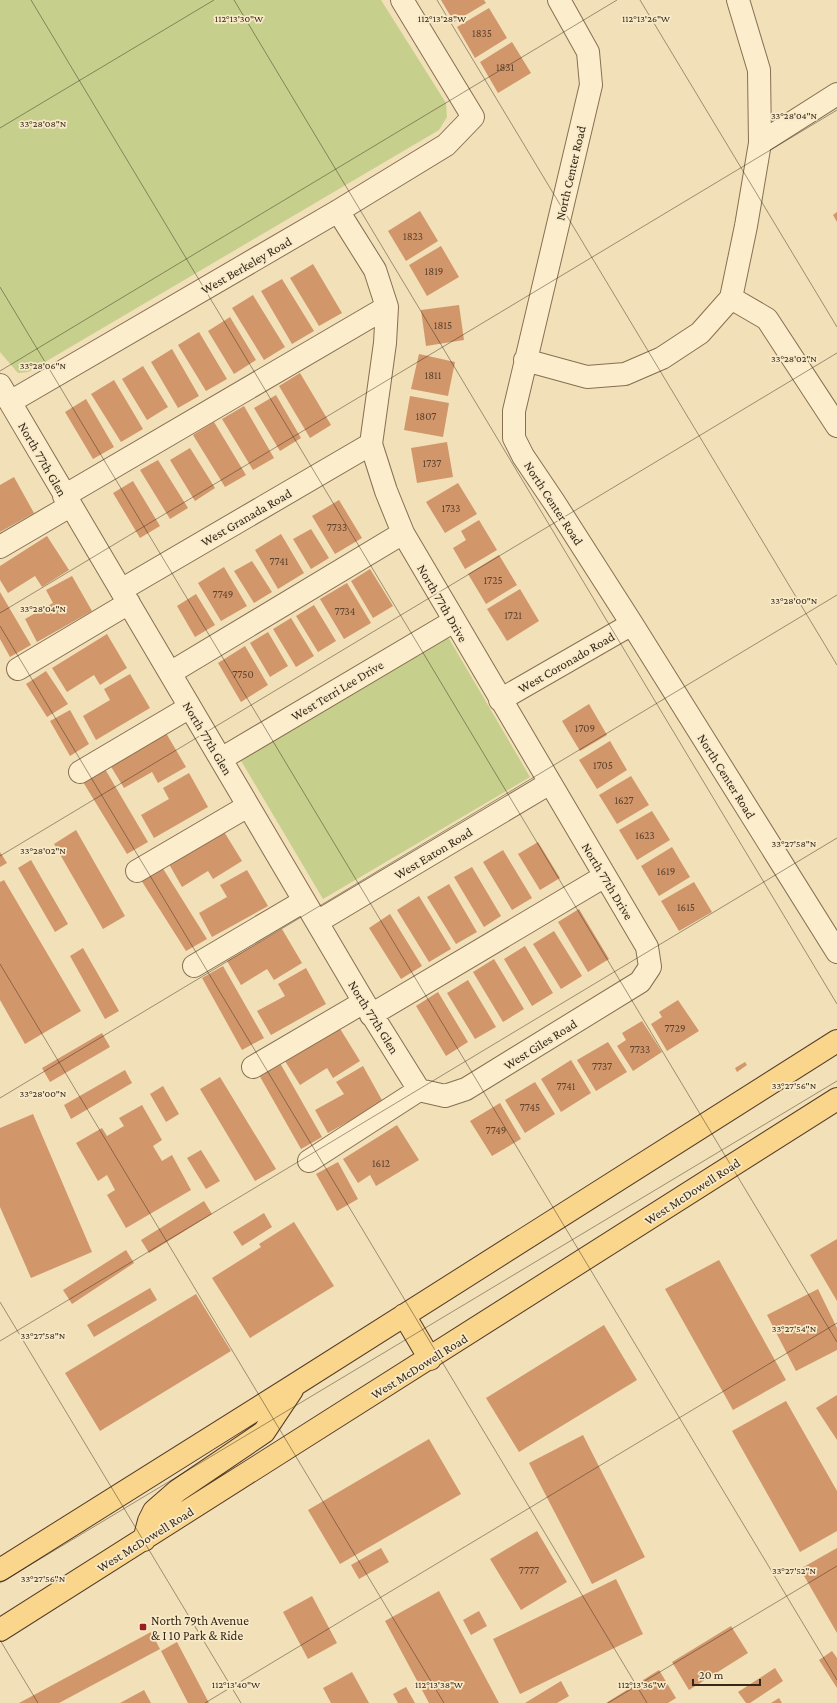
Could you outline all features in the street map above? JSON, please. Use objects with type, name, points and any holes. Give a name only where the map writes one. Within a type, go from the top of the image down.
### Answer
[{"type":"main road","points":[[0,1570],[837,1041]]},
{"type":"main road","name":"West McDowell Road","points":[[0,1630],[430,1359],[837,1099]]},
{"type":"main road","points":[[404,1316],[430,1359]]},
{"type":"main road","points":[[144,1540],[149,1521],[154,1511],[177,1491],[264,1432],[296,1384]]},
{"type":"street","name":"West Berkeley Road","points":[[6,402],[338,211],[446,144],[473,117],[402,0]]},
{"type":"street","name":"North Center Road","points":[[559,0],[588,52],[590,85],[514,411],[514,438],[523,456],[632,624],[837,952]]},
{"type":"street","points":[[525,360],[587,377],[625,374],[662,358],[700,332],[731,298],[746,226],[760,143],[759,70],[738,0]]},
{"type":"street","points":[[760,143],[837,94]]},
{"type":"street","name":"North 77th Drive","points":[[338,211],[375,270],[387,308],[385,343],[371,444],[386,491],[403,533],[500,700],[647,947],[650,967]]},
{"type":"street","points":[[731,298],[767,319],[837,426]]},
{"type":"street","points":[[0,547],[67,501],[387,308]]},
{"type":"street","name":"North 77th Glen","points":[[6,402],[125,597],[368,1009],[419,1090]]},
{"type":"street","name":"West Granada Road","points":[[18,669],[125,597],[371,444]]},
{"type":"street","points":[[170,673],[403,533]]},
{"type":"street","name":"West Terri Lee Drive","points":[[221,758],[454,621]]},
{"type":"street","name":"West Coronado Road","points":[[500,700],[632,624]]},
{"type":"street","points":[[80,772],[190,707]]},
{"type":"street","name":"West Eaton Road","points":[[317,922],[550,783]]},
{"type":"street","points":[[137,871],[248,806]]},
{"type":"street","points":[[253,1067],[368,1009],[605,876]]},
{"type":"street","points":[[194,966],[304,901]]},
{"type":"street","name":"West Giles Road","points":[[419,1090],[445,1096],[466,1089],[640,982],[650,967]]},
{"type":"street","points":[[309,1161],[419,1090]]},
{"type":"green space","points":[[0,0],[381,0],[446,103],[447,117],[439,130],[28,372],[18,373],[0,352]]},
{"type":"green space","points":[[448,637],[530,777],[323,899],[240,759]]},
{"type":"building","points":[[441,0],[484,0],[486,3],[454,22]]},
{"type":"building","points":[[489,8],[507,38],[475,58],[457,27]]},
{"type":"building","points":[[512,42],[531,73],[498,93],[480,62]]},
{"type":"building","points":[[420,211],[438,241],[406,261],[388,231]]},
{"type":"building","points":[[837,212],[837,222],[833,215]]},
{"type":"building","points":[[441,246],[459,277],[427,296],[409,265]]},
{"type":"building","points":[[313,264],[342,313],[319,326],[290,278]]},
{"type":"building","points":[[282,279],[314,331],[292,344],[261,291]]},
{"type":"building","points":[[253,295],[285,347],[264,360],[232,308]]},
{"type":"building","points":[[459,305],[464,340],[426,346],[421,310]]},
{"type":"building","points":[[230,317],[256,360],[234,374],[208,331]]},
{"type":"building","points":[[199,332],[227,379],[206,391],[178,345]]},
{"type":"building","points":[[172,349],[199,396],[178,408],[151,362]]},
{"type":"building","points":[[419,354],[455,362],[448,396],[411,389]]},
{"type":"building","points":[[143,366],[168,407],[147,420],[122,379]]},
{"type":"building","points":[[300,373],[331,425],[310,438],[279,386]]},
{"type":"building","points":[[114,380],[143,429],[121,442],[91,394]]},
{"type":"building","points":[[276,395],[301,438],[280,451],[254,408]]},
{"type":"building","points":[[410,396],[449,403],[443,437],[404,430]]},
{"type":"building","points":[[86,399],[114,447],[93,459],[65,412]]},
{"type":"building","points":[[244,406],[274,458],[253,470],[222,419]]},
{"type":"building","points":[[214,422],[246,475],[225,487],[193,435]]},
{"type":"building","points":[[447,442],[453,477],[417,483],[411,448]]},
{"type":"building","points":[[190,448],[215,488],[195,501],[170,460]]},
{"type":"building","points":[[158,460],[188,508],[170,519],[140,470]]},
{"type":"building","points":[[14,477],[34,513],[0,532],[0,485]]},
{"type":"building","points":[[133,481],[160,526],[140,538],[113,493]]},
{"type":"building","points":[[458,483],[477,514],[445,533],[426,502]]},
{"type":"building","points":[[339,500],[362,538],[335,554],[312,516]]},
{"type":"building","points":[[479,520],[497,550],[465,569],[453,548],[466,540],[461,531]]},
{"type":"building","points":[[311,529],[329,558],[311,569],[293,539]]},
{"type":"building","points":[[281,534],[304,573],[278,589],[255,550]]},
{"type":"building","points":[[47,536],[69,570],[42,587],[35,576],[8,593],[0,580],[0,566]]},
{"type":"building","points":[[499,555],[517,585],[486,604],[468,574]]},
{"type":"building","points":[[252,561],[272,592],[254,603],[234,571]]},
{"type":"building","points":[[224,567],[247,606],[221,621],[198,583]]},
{"type":"building","points":[[370,569],[393,606],[373,618],[351,581]]},
{"type":"building","points":[[72,576],[92,611],[37,642],[25,619],[53,603],[46,590]]},
{"type":"building","points":[[347,583],[371,623],[344,639],[320,599]]},
{"type":"building","points":[[520,589],[539,621],[507,641],[487,609]]},
{"type":"building","points":[[0,592],[31,645],[10,657],[0,639]]},
{"type":"building","points":[[196,594],[215,625],[195,637],[177,606]]},
{"type":"building","points":[[314,605],[336,641],[318,652],[296,616]]},
{"type":"building","points":[[291,618],[314,656],[296,667],[273,629]]},
{"type":"building","points":[[268,632],[288,666],[270,677],[250,643]]},
{"type":"building","points":[[107,634],[127,668],[100,685],[94,675],[67,692],[52,668]]},
{"type":"building","points":[[245,646],[268,685],[241,702],[218,663]]},
{"type":"building","points":[[46,671],[68,704],[47,717],[26,684]]},
{"type":"building","points":[[130,674],[150,708],[96,740],[83,716],[110,700],[104,689]]},
{"type":"building","points":[[589,704],[607,735],[580,751],[562,721]]},
{"type":"building","points":[[70,710],[89,744],[70,756],[50,721]]},
{"type":"building","points":[[166,733],[186,767],[158,783],[152,772],[124,788],[110,765]]},
{"type":"building","points":[[610,741],[627,770],[597,789],[579,760]]},
{"type":"building","points":[[105,769],[148,842],[127,854],[83,782]]},
{"type":"building","points":[[189,773],[208,807],[154,838],[141,815],[169,799],[163,788]]},
{"type":"building","points":[[631,776],[649,805],[617,824],[599,795]]},
{"type":"building","points":[[652,811],[670,840],[637,860],[619,830]]},
{"type":"building","points":[[76,830],[125,916],[103,929],[54,844]]},
{"type":"building","points":[[223,830],[242,861],[213,879],[208,871],[182,887],[169,864]]},
{"type":"building","points":[[538,842],[560,878],[540,890],[518,854]]},
{"type":"building","points":[[672,847],[690,877],[659,896],[641,866]]},
{"type":"building","points":[[503,850],[532,898],[512,910],[483,862]]},
{"type":"building","points":[[0,852],[7,863],[0,867]]},
{"type":"building","points":[[31,860],[68,924],[55,932],[18,868]]},
{"type":"building","points":[[162,867],[207,939],[186,951],[141,880]]},
{"type":"building","points":[[472,867],[501,916],[484,927],[454,877]]},
{"type":"building","points":[[247,870],[268,906],[212,937],[199,913],[227,897],[220,885]]},
{"type":"building","points":[[4,880],[81,1011],[25,1044],[0,1000],[0,882]]},
{"type":"building","points":[[694,882],[712,912],[679,931],[661,901]]},
{"type":"building","points":[[449,884],[477,932],[456,944],[427,897]]},
{"type":"building","points":[[419,896],[451,949],[429,962],[397,910]]},
{"type":"building","points":[[579,909],[609,959],[588,972],[558,922]]},
{"type":"building","points":[[390,914],[422,966],[401,979],[369,928]]},
{"type":"building","points":[[282,929],[302,963],[274,980],[267,969],[241,985],[227,961]]},
{"type":"building","points":[[554,931],[582,976],[561,989],[533,944]]},
{"type":"building","points":[[525,946],[553,993],[532,1006],[504,959]]},
{"type":"building","points":[[83,948],[119,1011],[105,1019],[70,956]]},
{"type":"building","points":[[494,959],[524,1009],[503,1022],[473,972]]},
{"type":"building","points":[[223,966],[264,1038],[242,1050],[202,978]]},
{"type":"building","points":[[306,968],[326,1004],[271,1035],[257,1011],[285,996],[278,984]]},
{"type":"building","points":[[468,980],[496,1027],[475,1039],[447,993]]},
{"type":"building","points":[[438,992],[468,1042],[446,1056],[416,1006]]},
{"type":"building","points":[[678,1000],[699,1031],[667,1051],[651,1024],[662,1017],[659,1012]]},
{"type":"building","points":[[642,1021],[662,1052],[633,1071],[617,1046],[626,1040],[622,1033]]},
{"type":"building","points":[[339,1027],[360,1061],[333,1078],[327,1068],[300,1085],[285,1061]]},
{"type":"building","points":[[102,1033],[110,1047],[50,1082],[42,1068]]},
{"type":"building","points":[[608,1042],[627,1072],[596,1091],[577,1060]]},
{"type":"building","points":[[571,1060],[591,1093],[561,1112],[541,1079]]},
{"type":"building","points":[[745,1062],[747,1065],[737,1072],[735,1068]]},
{"type":"building","points":[[280,1063],[322,1137],[301,1149],[259,1075]]},
{"type":"building","points":[[363,1066],[383,1102],[328,1133],[315,1110],[344,1094],[336,1082]]},
{"type":"building","points":[[125,1070],[132,1083],[71,1119],[64,1105]]},
{"type":"building","points":[[220,1077],[276,1169],[255,1181],[200,1089]]},
{"type":"building","points":[[535,1082],[555,1114],[525,1133],[505,1100]]},
{"type":"building","points":[[163,1086],[179,1114],[166,1122],[150,1094]]},
{"type":"building","points":[[500,1103],[521,1139],[492,1156],[470,1121]]},
{"type":"building","points":[[142,1105],[162,1140],[153,1146],[162,1161],[172,1155],[191,1190],[126,1228],[107,1195],[115,1190],[107,1175],[98,1181],[76,1143],[102,1128],[107,1136],[124,1126],[119,1118]]},
{"type":"building","points":[[33,1114],[92,1252],[31,1278],[0,1207],[0,1128]]},
{"type":"building","points":[[397,1125],[419,1160],[376,1186],[370,1175],[358,1183],[343,1159]]},
{"type":"building","points":[[201,1150],[220,1181],[206,1189],[187,1158]]},
{"type":"building","points":[[338,1162],[358,1199],[337,1211],[316,1174]]},
{"type":"building","points":[[204,1201],[212,1214],[149,1253],[141,1240]]},
{"type":"building","points":[[264,1213],[272,1227],[242,1246],[233,1232]]},
{"type":"building","points":[[294,1222],[334,1286],[250,1338],[212,1278],[261,1247],[259,1244]]},
{"type":"building","points":[[837,1239],[837,1301],[810,1255]]},
{"type":"building","points":[[126,1250],[134,1263],[72,1304],[63,1290]]},
{"type":"building","points":[[719,1260],[786,1380],[733,1410],[665,1289]]},
{"type":"building","points":[[150,1288],[157,1300],[94,1337],[87,1325]]},
{"type":"building","points":[[818,1289],[837,1328],[837,1350],[796,1371],[767,1315]]},
{"type":"building","points":[[196,1294],[231,1351],[100,1431],[65,1373]]},
{"type":"building","points":[[604,1325],[637,1380],[519,1452],[486,1398]]},
{"type":"building","points":[[837,1395],[837,1440],[816,1408]]},
{"type":"building","points":[[786,1401],[837,1491],[837,1531],[800,1552],[732,1431]]},
{"type":"building","points":[[583,1435],[645,1557],[592,1584],[529,1463]]},
{"type":"building","points":[[429,1439],[461,1494],[340,1564],[308,1510]]},
{"type":"building","points":[[537,1531],[567,1582],[521,1610],[490,1559]]},
{"type":"building","points":[[381,1548],[389,1562],[359,1579],[351,1565]]},
{"type":"building","points":[[837,1548],[837,1633],[800,1569]]},
{"type":"building","points":[[616,1579],[643,1634],[520,1694],[493,1639]]},
{"type":"building","points":[[439,1591],[499,1703],[429,1703],[385,1621]]},
{"type":"building","points":[[312,1596],[337,1643],[308,1659],[283,1612]]},
{"type":"building","points":[[479,1611],[487,1626],[471,1635],[463,1620]]},
{"type":"building","points":[[731,1626],[748,1653],[689,1690],[672,1662]]},
{"type":"building","points":[[151,1632],[160,1649],[59,1703],[19,1703]]},
{"type":"building","points":[[177,1642],[209,1703],[188,1703],[161,1651]]},
{"type":"building","points":[[832,1651],[837,1658],[837,1688],[819,1660]]},
{"type":"building","points":[[775,1668],[783,1681],[750,1703],[746,1703],[738,1692]]},
{"type":"building","points":[[659,1670],[676,1698],[668,1703],[606,1703]]},
{"type":"building","points":[[352,1672],[369,1703],[331,1703],[323,1688]]},
{"type":"building","points":[[561,1681],[569,1696],[557,1703],[525,1703]]},
{"type":"building","points":[[406,1687],[415,1703],[398,1703],[393,1694]]},
{"type":"building","points":[[144,1690],[151,1703],[120,1703]]},
{"type":"building","points":[[779,1698],[782,1703],[771,1703]]},
{"type":"place","name":"North 79th Avenue & I 10 Park & Ride","points":[[143,1627]]}]
